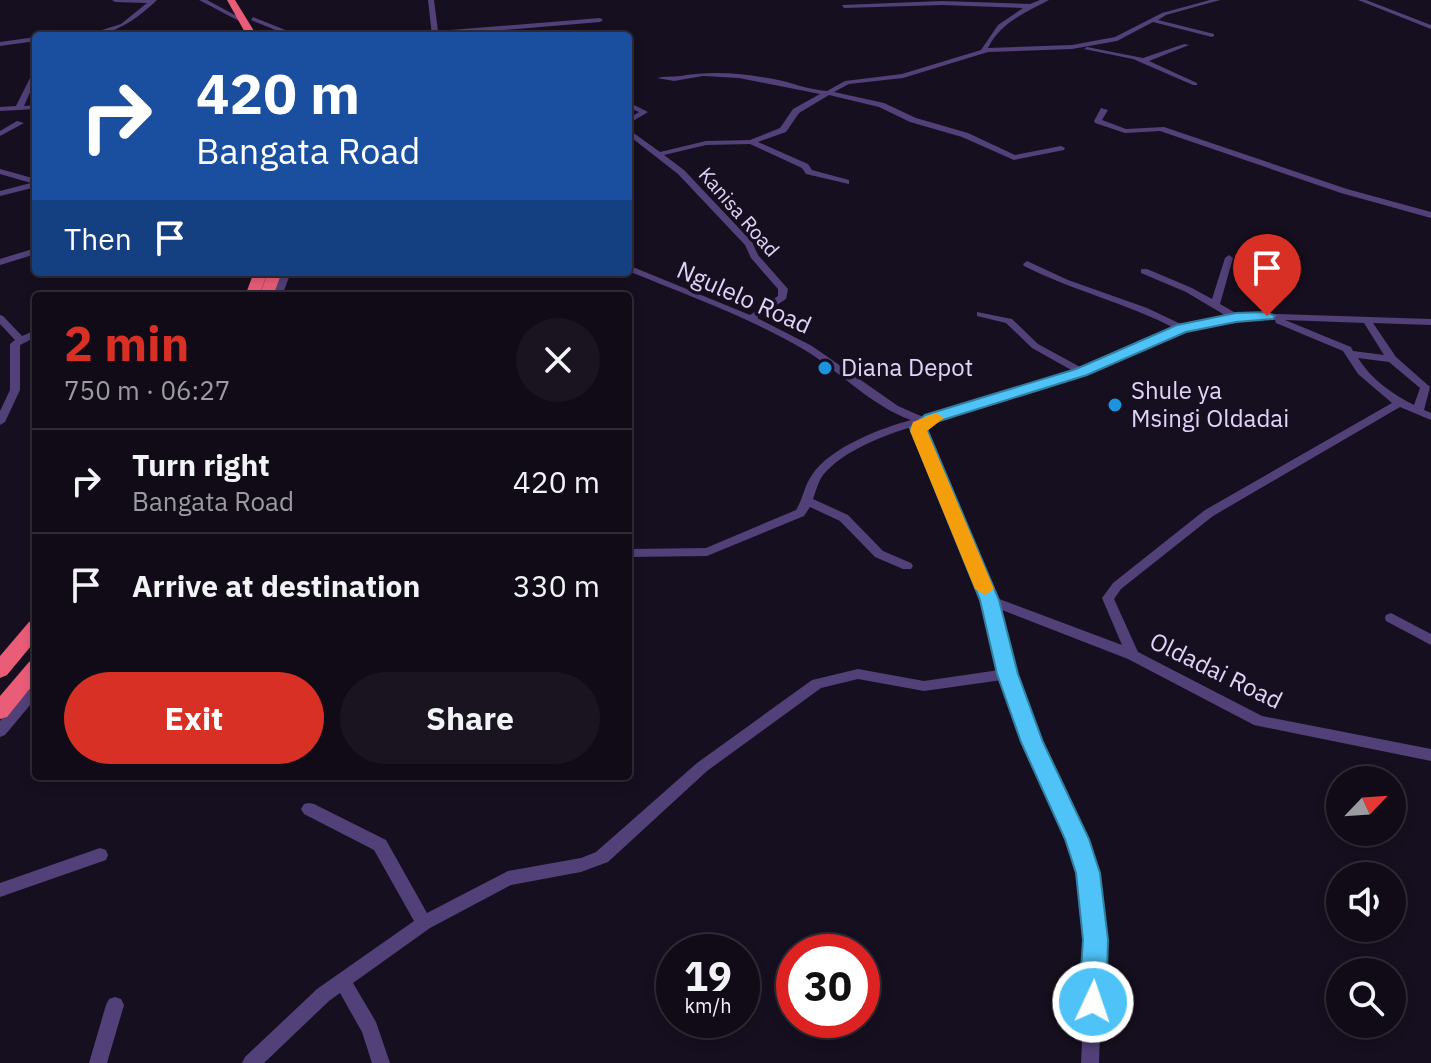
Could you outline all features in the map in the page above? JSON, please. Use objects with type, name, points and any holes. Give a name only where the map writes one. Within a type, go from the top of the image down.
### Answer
[{"type":"highway","points":[[231,0],[241,20],[255,32]]},
{"type":"highway","points":[[244,0],[258,32]]},
{"type":"highway","points":[[1,668],[32,632]]},
{"type":"highway","points":[[0,711],[32,672]]},
{"type":"street","points":[[115,0],[153,0]]},
{"type":"street","points":[[99,32],[123,25],[153,0]]},
{"type":"street","points":[[202,0],[241,20]]},
{"type":"street","points":[[431,0],[435,32]]},
{"type":"street","points":[[983,52],[990,35],[1030,6],[1046,0]]},
{"type":"street","points":[[751,142],[783,130],[794,113],[847,82],[903,76],[983,52],[1076,46],[1117,39],[1152,20],[1217,0]]},
{"type":"street","points":[[1361,0],[1431,27]]},
{"type":"street","points":[[844,6],[942,3],[1030,6]]},
{"type":"street","points":[[253,19],[284,32]]},
{"type":"street","points":[[459,32],[600,20]]},
{"type":"street","points":[[1152,20],[1212,35]]},
{"type":"street","points":[[276,32],[281,31]]},
{"type":"street","points":[[0,44],[32,40]]},
{"type":"street","points":[[1144,60],[1186,45]]},
{"type":"street","points":[[1076,46],[1144,60],[1195,84]]},
{"type":"street","points":[[660,78],[680,81],[707,74],[760,77],[881,105],[1014,158],[1061,148]]},
{"type":"street","points":[[19,108],[32,80]]},
{"type":"street","points":[[632,106],[644,111],[632,119]]},
{"type":"street","points":[[0,109],[32,107]]},
{"type":"street","points":[[1104,110],[1098,121],[1119,129],[1161,129],[1344,191],[1431,215]]},
{"type":"street","points":[[0,134],[20,123]]},
{"type":"street","name":"Kanisa Road","points":[[632,134],[661,154],[749,244],[754,256],[783,289],[783,297],[750,319]]},
{"type":"street","points":[[661,154],[706,143],[751,142],[774,149],[805,166],[809,172],[846,182]]},
{"type":"street","points":[[0,171],[32,182]]},
{"type":"street","points":[[0,194],[32,184]]},
{"type":"street","points":[[0,262],[32,252]]},
{"type":"street","points":[[1215,304],[1229,258]]},
{"type":"street","points":[[1027,264],[1068,285],[1149,311],[1182,328]]},
{"type":"street","name":"Ngulelo Road","points":[[632,270],[750,319],[812,350],[897,409],[926,419]]},
{"type":"street","points":[[1144,271],[1236,317]]},
{"type":"street","points":[[980,314],[1009,321],[1035,346],[1082,372]]},
{"type":"street","points":[[1267,316],[1329,339],[1353,354],[1392,359]]},
{"type":"street","points":[[632,553],[691,554],[718,550],[760,528],[794,517],[807,501],[815,477],[836,458],[926,419],[1082,372],[1182,328],[1236,317],[1267,316],[1431,322]]},
{"type":"street","points":[[0,318],[19,339]]},
{"type":"street","points":[[1368,322],[1392,359],[1425,387],[1418,411]]},
{"type":"street","points":[[0,422],[15,390],[14,349],[19,339],[32,334]]},
{"type":"street","points":[[1353,354],[1362,372],[1399,403],[1431,417]]},
{"type":"street","points":[[1133,655],[1109,604],[1111,591],[1209,513],[1399,403]]},
{"type":"street","points":[[926,419],[919,425],[919,431],[989,600],[1007,674],[1032,742],[1077,839],[1088,873],[1095,940],[1090,1063]]},
{"type":"street","points":[[807,501],[844,518],[879,554],[907,566]]},
{"type":"street","name":"Oldadai Road","points":[[989,600],[1133,655],[1259,721],[1431,755]]},
{"type":"street","points":[[1391,618],[1431,640]]},
{"type":"street","points":[[251,1063],[342,980],[424,923],[508,878],[581,865],[602,857],[702,767],[817,684],[858,674],[924,686],[1007,674]]},
{"type":"street","points":[[0,731],[32,693]]},
{"type":"street","points":[[309,809],[380,845],[424,923]]},
{"type":"street","points":[[0,890],[100,855]]},
{"type":"street","points":[[342,980],[370,1028],[381,1063]]},
{"type":"street","points":[[98,1063],[115,1005]]},
{"type":"slow traffic","points":[[936,418],[918,428],[985,589]]},
{"type":"place","name":"Diana Depot","points":[[825,368]]},
{"type":"place","name":"Shule ya Msingi Oldadai","points":[[1115,405]]},
{"type":"route","points":[[1093,1002],[1095,940],[1088,873],[1077,839],[1032,742],[1007,674],[989,600],[918,428],[931,419],[1082,372],[1145,341],[1182,328],[1236,317],[1267,316]]}]
